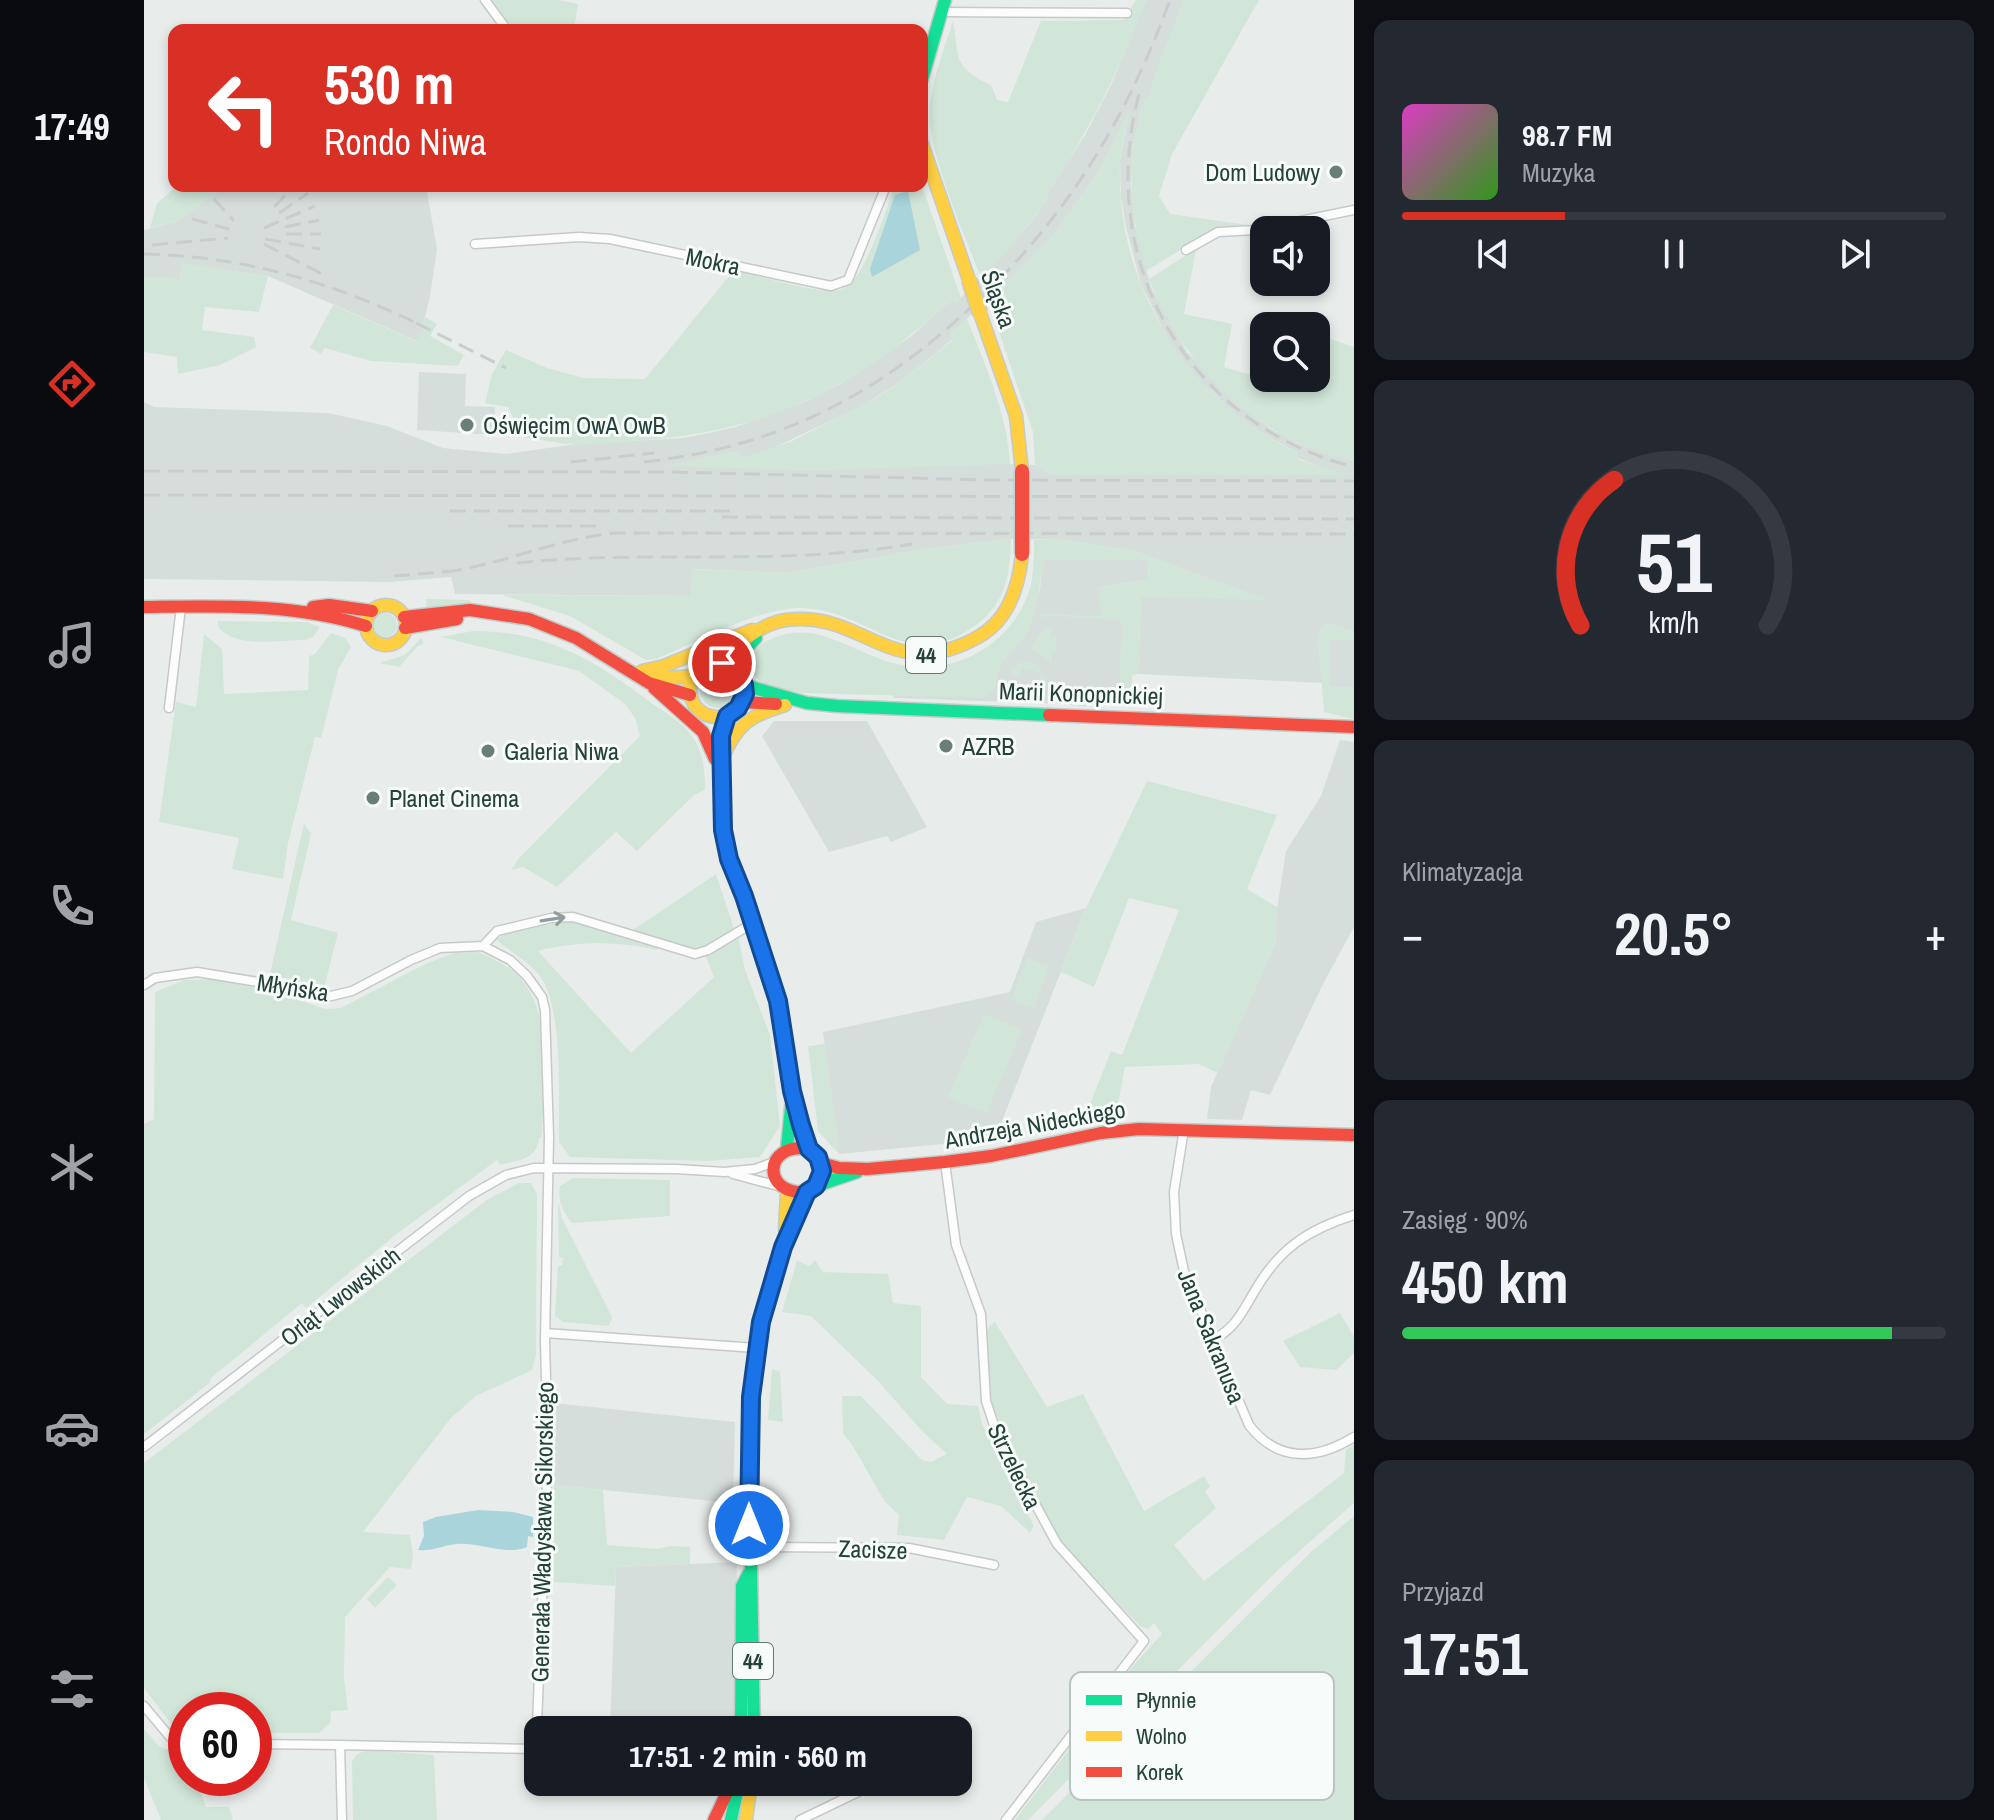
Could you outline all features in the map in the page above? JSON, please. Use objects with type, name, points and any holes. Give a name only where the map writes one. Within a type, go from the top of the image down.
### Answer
[{"type":"main road","points":[[928,59],[944,6]]},
{"type":"main road","name":"Śląska","points":[[777,622],[798,619],[822,623],[881,646],[916,655],[956,650],[988,631],[1003,615],[1018,585],[1022,554],[1022,471],[1016,416],[928,161]]},
{"type":"main road","points":[[144,607],[298,609],[329,605],[372,611]]},
{"type":"main road","points":[[366,626],[372,611],[380,606],[391,606],[404,622]]},
{"type":"main road","points":[[298,609],[336,616],[366,626],[374,641],[389,645],[400,639],[404,622]]},
{"type":"main road","points":[[404,622],[489,614],[514,616],[553,628],[646,677],[690,695]]},
{"type":"main road","points":[[719,759],[727,716],[742,702],[744,651],[777,622]]},
{"type":"main road","name":"44","points":[[694,676],[705,665],[722,663],[755,629],[777,622]]},
{"type":"main road","points":[[646,677],[664,666],[755,629]]},
{"type":"main road","points":[[722,663],[741,678]]},
{"type":"main road","points":[[646,677],[694,676],[690,695],[699,712],[708,716],[727,716]]},
{"type":"main road","points":[[646,677],[703,732],[719,759]]},
{"type":"main road","name":"Marii Konopnickiej","points":[[741,678],[807,703]]},
{"type":"main road","name":"Marii Konopnickiej","points":[[742,702],[1354,727]]},
{"type":"main road","points":[[719,759],[732,734],[745,719],[785,705]]},
{"type":"main road","points":[[708,716],[719,759],[721,818],[729,859],[778,1001],[792,1091],[809,1149],[821,1163]]},
{"type":"main road","points":[[787,1148],[792,1091]]},
{"type":"main road","name":"Andrzeja Nideckiego","points":[[821,1163],[839,1168],[868,1169],[945,1162],[1009,1153],[1119,1130],[1354,1135]]},
{"type":"main road","points":[[774,1162],[787,1148],[809,1149]]},
{"type":"main road","name":"44","points":[[774,1162],[773,1175],[783,1189],[788,1211],[783,1247]]},
{"type":"main road","name":"44","points":[[754,1716],[753,1592],[749,1572],[751,1397],[756,1348],[767,1297],[783,1247],[820,1179],[821,1163]]},
{"type":"main road","name":"Andrzeja Nideckiego","points":[[812,1189],[868,1169]]},
{"type":"main road","points":[[783,1189],[800,1194],[812,1189]]},
{"type":"main road","name":"44","points":[[741,1716],[742,1586],[749,1572]]},
{"type":"main road","points":[[714,1820],[725,1796]]},
{"type":"main road","points":[[731,1820],[736,1796]]},
{"type":"main road","points":[[746,1820],[749,1796]]},
{"type":"street","points":[[485,0],[503,24]]},
{"type":"street","points":[[944,6],[1127,13]]},
{"type":"street","name":"Mokra","points":[[475,244],[579,237],[610,239],[831,286],[841,285],[848,280],[884,192]]},
{"type":"street","points":[[1186,250],[1218,232],[1256,230],[1354,210]]},
{"type":"street","points":[[169,708],[181,607]]},
{"type":"street","name":"Młyńska","points":[[144,985],[155,978],[197,972],[327,997],[352,991],[440,948],[483,946],[497,931],[551,918],[573,917],[695,954],[708,950],[753,923]]},
{"type":"street","points":[[483,946],[510,960],[542,997],[547,1022],[547,1167]]},
{"type":"street","name":"Jana Sakranusa","points":[[1184,1129],[1174,1192],[1176,1234],[1184,1271],[1249,1425],[1264,1441],[1282,1451],[1306,1454],[1329,1451],[1354,1437]]},
{"type":"street","name":"Orląt Lwowskich","points":[[144,1447],[469,1196],[506,1175],[547,1167],[724,1172],[755,1169],[774,1162]]},
{"type":"street","name":"Strzelecka","points":[[945,1162],[956,1245],[981,1314],[986,1401],[997,1434],[1057,1544],[1144,1641],[1120,1672]]},
{"type":"street","name":"Generała Władysława Sikorskiego","points":[[340,1745],[536,1749],[548,1456],[545,1333],[547,1167]]},
{"type":"street","name":"Orląt Lwowskich","points":[[724,1172],[783,1189]]},
{"type":"street","points":[[1212,1340],[1228,1331],[1242,1316],[1268,1271],[1293,1242],[1329,1223],[1354,1215]]},
{"type":"street","points":[[545,1333],[756,1348]]},
{"type":"street","name":"Zacisze","points":[[750,1547],[909,1548],[994,1565]]},
{"type":"street","points":[[144,1706],[168,1735]]},
{"type":"street","name":"Strzelecka","points":[[1006,1820],[1070,1737]]},
{"type":"street","points":[[272,1744],[340,1745],[342,1820]]},
{"type":"street","points":[[800,1820],[850,1796]]},
{"type":"shaded area","points":[[1146,0],[1184,0],[1148,99],[1144,99],[1133,147],[1131,184],[1135,226],[1151,287],[1187,352],[1236,403],[1271,429],[1300,444],[1354,461],[1354,632],[1327,623],[1321,629],[1318,638],[1322,683],[1138,674],[1141,596],[1264,599],[1134,551],[1064,540],[1011,539],[925,549],[788,573],[693,569],[691,596],[455,594],[451,577],[390,582],[144,579],[144,402],[155,407],[328,413],[387,426],[443,448],[507,454],[576,444],[683,438],[735,427],[802,403],[840,384],[910,337],[950,301],[956,303],[1038,213],[1111,85]],"holes":[[[1129,112],[1120,160],[1126,227],[1141,284],[1168,340],[1196,377],[1236,415],[1298,453],[1298,458],[1341,475],[1052,475],[1035,465],[988,463],[813,470],[669,465],[735,452],[745,457],[767,451],[862,406],[903,380],[953,339],[950,334],[1057,231],[1102,166]]]},
{"type":"shaded area","points":[[218,192],[427,192],[437,249],[419,342],[268,276],[182,264],[180,279],[144,278],[144,230],[177,221]]},
{"type":"shaded area","points":[[419,372],[466,374],[465,406],[495,407],[494,435],[417,430]]},
{"type":"shaded area","points":[[1149,559],[1148,580],[1099,587],[1134,598],[1129,706],[894,698],[897,688],[940,681],[1028,626],[1040,589],[1043,560]]},
{"type":"shaded area","points":[[1330,638],[1354,640],[1354,688],[1330,687]]},
{"type":"shaded area","points":[[774,721],[867,721],[927,827],[891,842],[887,836],[829,852],[762,736]]},
{"type":"shaded area","points":[[1340,740],[1354,742],[1354,927],[1270,1095],[1251,1090],[1242,1120],[1207,1119],[1211,1087],[1276,942],[1275,922],[1286,851],[1321,796]]},
{"type":"shaded area","points":[[1086,908],[995,1139],[839,1154],[823,1032],[1010,992],[1036,922]]},
{"type":"shaded area","points":[[553,1403],[735,1422],[733,1503],[554,1485]]},
{"type":"shaded area","points":[[737,1562],[735,1716],[611,1716],[616,1567]]},
{"type":"green space","points":[[492,0],[559,0],[578,4],[575,24],[509,24]]},
{"type":"green space","points":[[1136,0],[1146,0],[1125,51],[1090,123],[1047,193],[1049,198],[981,278],[948,192],[930,123],[934,83],[953,20],[958,53],[964,67],[991,85],[997,100],[1008,102],[1041,21],[1124,20]]},
{"type":"green space","points":[[1184,0],[1259,0],[1172,154],[1159,196],[1170,214],[1248,225],[1216,228],[1146,271],[1133,206],[1134,141],[1144,98],[1148,99]]},
{"type":"green space","points":[[1130,108],[1120,162],[1122,208],[1130,252],[1145,294],[1166,334],[1192,371],[1223,403],[1259,431],[1298,453],[1298,459],[1345,475],[1052,475],[1035,465],[1033,432],[988,299],[1057,231],[1102,166]]},
{"type":"green space","points":[[170,192],[218,192],[177,221],[150,228],[157,203]]},
{"type":"green space","points":[[893,192],[924,192],[961,298],[956,303],[950,301],[878,360],[804,402],[724,428],[597,444],[522,437],[508,407],[485,403],[492,374],[506,350],[547,368],[584,378],[645,379],[734,270],[806,288],[843,289],[859,272]]},
{"type":"green space","points":[[1196,249],[1184,314],[1232,324],[1224,367],[1250,375],[1250,392],[1330,392],[1330,339],[1354,347],[1354,461],[1286,437],[1228,396],[1182,342],[1149,279]]},
{"type":"green space","points":[[182,263],[268,276],[259,312],[205,307],[202,330],[254,337],[256,347],[220,365],[178,374],[177,357],[144,352],[144,278],[180,279]]},
{"type":"green space","points":[[333,305],[418,342],[425,317],[437,324],[430,336],[464,355],[458,366],[371,361],[325,348],[321,354],[310,348]]},
{"type":"green space","points":[[967,318],[1000,408],[1010,464],[813,470],[662,466],[735,452],[746,457],[792,441],[876,398],[903,380],[953,340],[949,335]]},
{"type":"green space","points":[[1011,539],[1007,576],[994,607],[976,625],[951,639],[928,644],[888,636],[824,611],[799,608],[746,620],[656,659],[646,660],[570,616],[502,595],[691,596],[692,569],[788,573],[925,549]]},
{"type":"green space","points":[[1034,540],[1065,540],[1134,551],[1267,600],[1141,597],[1138,674],[1132,675],[1132,686],[1119,685],[1120,620],[1044,618],[1041,614],[1101,616],[1099,587],[1148,580],[1149,560],[1044,560],[1031,623],[1000,667],[995,688],[984,698],[803,693],[766,685],[757,679],[751,669],[753,655],[765,642],[787,634],[803,633],[836,640],[901,665],[922,667],[962,660],[997,639],[1022,608],[1030,588]]},
{"type":"green space","points":[[426,599],[470,600],[471,603],[427,609]]},
{"type":"green space","points":[[385,613],[396,620],[397,625],[390,636],[385,637],[374,630],[373,625],[380,614]]},
{"type":"green space","points":[[218,621],[307,622],[320,627],[313,637],[304,640],[258,642],[226,634],[218,627]]},
{"type":"green space","points":[[1327,623],[1354,632],[1354,640],[1330,639],[1330,686],[1354,688],[1354,719],[1324,712],[1318,638]]},
{"type":"green space","points":[[1051,626],[1050,637],[1057,637],[1056,650],[1052,654],[1055,668],[1045,657],[1031,649],[1039,634]]},
{"type":"green space","points":[[473,631],[499,632],[546,642],[568,650],[609,673],[689,732],[702,760],[705,790],[694,795],[637,851],[616,832],[557,887],[523,867],[511,870],[519,858],[640,736],[635,718],[625,704],[579,671],[441,637]]},
{"type":"green space","points":[[331,633],[345,638],[351,647],[338,670],[321,738],[315,737],[288,843],[283,879],[232,869],[239,838],[159,822],[176,702],[196,707],[204,634],[222,649],[224,694],[308,690],[309,656],[315,654]]},
{"type":"green space","points":[[422,637],[423,644],[399,667],[379,663],[405,655]]},
{"type":"green space","points":[[1019,663],[1038,665],[1046,681],[1039,682],[1041,673],[1022,668],[1019,676],[1012,674],[1011,671]]},
{"type":"green space","points":[[718,672],[731,677],[736,690],[731,703],[718,708],[705,703],[700,690],[705,677]]},
{"type":"green space","points":[[1019,687],[1017,695],[1033,699],[1035,691],[1038,691],[1038,700],[1086,702],[1086,707],[1017,698],[1011,693]]},
{"type":"green space","points":[[1147,781],[1277,815],[1247,889],[1277,907],[1276,942],[1218,1073],[1198,1064],[1125,1067],[1116,1114],[1104,1122],[1082,1124],[1111,1051],[1122,1055],[1179,910],[1129,898],[1094,987],[1061,972],[1086,908]]},
{"type":"green space","points":[[304,823],[311,834],[291,920],[338,933],[324,988],[270,974]]},
{"type":"green space","points":[[716,874],[734,929],[705,946],[689,949],[633,930]]},
{"type":"green space","points":[[567,922],[657,947],[657,950],[598,943],[538,951],[631,1053],[714,977],[705,955],[738,936],[745,970],[770,1035],[780,1126],[760,1157],[708,1161],[570,1157],[559,1142],[558,1056],[548,991],[535,970],[497,940],[519,929]]},
{"type":"green space","points":[[478,952],[517,974],[532,995],[539,1014],[545,1076],[542,1137],[535,1151],[513,1162],[500,1165],[497,1160],[398,1233],[306,1308],[302,1303],[210,1379],[211,1382],[144,1434],[144,1124],[154,1119],[155,992],[184,980],[217,979],[270,990],[325,1009],[341,1008],[425,964],[454,953]]},
{"type":"green space","points":[[1027,958],[1049,966],[1034,1008],[1011,1000]]},
{"type":"green space","points":[[984,1014],[1022,1030],[986,1113],[948,1097]]},
{"type":"green space","points":[[825,1044],[839,1154],[818,1131],[808,1046]]},
{"type":"green space","points":[[573,1178],[670,1180],[670,1216],[572,1223],[562,1205],[559,1191],[560,1186]]},
{"type":"green space","points":[[519,1183],[531,1183],[537,1194],[536,1355],[532,1370],[476,1396],[451,1418],[363,1532],[410,1535],[413,1554],[411,1569],[390,1567],[345,1617],[344,1678],[348,1710],[331,1711],[330,1723],[319,1733],[272,1733],[272,1692],[168,1692],[168,1720],[144,1688],[144,1463],[488,1199]]},
{"type":"green space","points":[[558,1201],[562,1218],[612,1317],[609,1326],[563,1322],[555,1316],[558,1266],[562,1265],[563,1258],[559,1257]]},
{"type":"green space","points":[[815,1260],[823,1272],[888,1274],[893,1303],[921,1306],[921,1377],[947,1404],[978,1406],[982,1424],[1034,1526],[1030,1533],[1001,1506],[967,1497],[944,1540],[897,1535],[899,1515],[885,1502],[843,1434],[842,1396],[861,1396],[922,1460],[931,1462],[947,1454],[811,1316],[782,1312],[797,1261],[810,1266]]},
{"type":"green space","points":[[1340,1313],[1354,1337],[1354,1353],[1336,1370],[1300,1367],[1283,1341]]},
{"type":"green space","points":[[995,1322],[1047,1407],[1083,1394],[1144,1511],[1204,1476],[1210,1486],[1205,1492],[1216,1508],[1174,1545],[1204,1581],[1344,1473],[1346,1450],[1354,1444],[1354,1503],[1279,1569],[1176,1672],[1128,1672],[1162,1634],[1154,1623],[1148,1629],[1140,1626],[1068,1551],[1048,1524],[992,1405],[986,1333]]},
{"type":"green space","points":[[772,1369],[780,1371],[783,1422],[768,1420]]},
{"type":"green space","points":[[554,1485],[603,1490],[607,1545],[657,1549],[690,1547],[690,1564],[616,1567],[615,1586],[554,1582]]},
{"type":"green space","points":[[1354,1516],[1354,1820],[1042,1820],[1070,1792],[1070,1800],[1334,1800],[1334,1672],[1191,1672],[1312,1551]]},
{"type":"green space","points":[[388,1577],[397,1585],[375,1608],[367,1599]]},
{"type":"green space","points":[[144,1729],[160,1747],[168,1750],[168,1796],[202,1796],[206,1807],[229,1807],[233,1820],[161,1820],[144,1778]]},
{"type":"green space","points":[[1070,1748],[1070,1778],[1028,1820],[1015,1820]]},
{"type":"green space","points":[[366,1750],[434,1755],[437,1820],[353,1820],[352,1761]]},
{"type":"water","points":[[908,192],[920,250],[872,277],[870,269],[895,195]]},
{"type":"water","points":[[478,1510],[513,1512],[533,1517],[533,1537],[528,1536],[527,1547],[510,1550],[457,1544],[418,1550],[424,1536],[423,1522]]},
{"type":"railway","points":[[644,462],[733,446],[813,417],[887,375],[958,319],[1028,249],[1085,173],[1131,91],[1170,0]]},
{"type":"railway","points":[[1139,94],[1129,156],[1130,216],[1143,274],[1167,327],[1201,374],[1243,414],[1295,445],[1354,467]]},
{"type":"railway","points":[[274,207],[288,192]]},
{"type":"railway","points":[[279,213],[308,193]]},
{"type":"railway","points":[[214,199],[234,221]]},
{"type":"railway","points":[[264,228],[315,206]]},
{"type":"railway","points":[[192,219],[229,229]]},
{"type":"railway","points":[[285,227],[319,220]]},
{"type":"railway","points":[[286,234],[321,234]]},
{"type":"railway","points":[[152,245],[228,238]]},
{"type":"railway","points":[[265,239],[320,249]]},
{"type":"railway","points":[[264,244],[324,275]]},
{"type":"railway","points":[[144,254],[218,260],[289,275],[358,298],[426,328]]},
{"type":"railway","points":[[416,323],[506,368]]},
{"type":"railway","points":[[571,462],[654,453]]},
{"type":"railway","points":[[144,471],[669,472],[989,480],[1354,481]]},
{"type":"railway","points":[[144,495],[1354,497]]},
{"type":"railway","points":[[450,511],[734,511]]},
{"type":"railway","points":[[722,517],[1354,519]]},
{"type":"railway","points":[[508,526],[598,526]]},
{"type":"railway","points":[[446,572],[574,540],[617,533],[1354,534]]},
{"type":"railway","points":[[517,563],[616,557],[813,555],[912,544]]},
{"type":"railway","points":[[394,576],[454,571]]},
{"type":"traffic: fast","points":[[928,58],[945,0]]},
{"type":"traffic: fast","points":[[738,672],[744,651],[756,638]]},
{"type":"traffic: fast","points":[[744,685],[807,703],[837,706],[1049,715]]},
{"type":"traffic: fast","points":[[787,1148],[791,1107]]},
{"type":"traffic: fast","points":[[816,1186],[857,1172]]},
{"type":"traffic: fast","points":[[750,1511],[754,1716]]},
{"type":"traffic: fast","points":[[741,1716],[742,1586],[749,1573]]},
{"type":"traffic: fast","points":[[731,1820],[736,1796]]},
{"type":"traffic: slow","points":[[928,161],[969,280]]},
{"type":"traffic: slow","points":[[969,280],[980,313]]},
{"type":"traffic: slow","points":[[980,313],[1016,416],[1022,471]]},
{"type":"traffic: slow","points":[[722,663],[750,636],[786,620],[813,620],[836,625],[899,650],[922,653],[948,650],[989,630],[1005,612],[1015,590],[1022,554]]},
{"type":"traffic: slow","points":[[386,605],[400,611],[406,625],[400,639],[386,645],[372,639],[366,625],[372,611],[386,605]]},
{"type":"traffic: slow","points":[[642,671],[664,666],[752,630]]},
{"type":"traffic: slow","points":[[717,663],[736,671],[744,690],[736,709],[717,717],[698,709],[690,690],[698,671],[717,663]]},
{"type":"traffic: slow","points":[[644,672],[663,678],[694,676]]},
{"type":"traffic: slow","points":[[722,759],[739,729],[762,713],[785,705]]},
{"type":"traffic: slow","points":[[750,1511],[751,1397],[761,1322],[783,1247],[807,1192],[816,1186],[822,1171],[818,1157],[809,1149],[789,1073]]},
{"type":"traffic: slow","points":[[785,1230],[787,1192]]},
{"type":"traffic: slow","points":[[746,1820],[749,1796]]},
{"type":"traffic: jam","points":[[1022,471],[1022,554]]},
{"type":"traffic: jam","points":[[313,607],[329,605],[372,611]]},
{"type":"traffic: jam","points":[[144,607],[283,610],[366,626]]},
{"type":"traffic: jam","points":[[404,617],[470,610],[529,619],[576,638],[649,683],[690,695]]},
{"type":"traffic: jam","points":[[405,628],[457,619]]},
{"type":"traffic: jam","points":[[654,688],[703,732],[715,759]]},
{"type":"traffic: jam","points":[[742,702],[776,704]]},
{"type":"traffic: jam","points":[[1049,715],[1354,727]]},
{"type":"traffic: jam","points":[[727,716],[721,736],[723,830],[729,859],[778,1001],[789,1073]]},
{"type":"traffic: jam","points":[[821,1163],[839,1168],[868,1169],[945,1162],[991,1156],[1101,1133],[1139,1129],[1354,1135]]},
{"type":"traffic: jam","points":[[807,1192],[781,1186],[775,1178],[774,1169],[776,1160],[783,1153],[809,1149]]},
{"type":"traffic: jam","points":[[714,1820],[725,1796]]},
{"type":"place","name":"Dom Ludowy","points":[[1336,172]]},
{"type":"place","name":"Oświęcim OwA OwB","points":[[467,425]]},
{"type":"place","name":"AZRB","points":[[946,746]]},
{"type":"place","name":"Galeria Niwa","points":[[488,751]]},
{"type":"place","name":"Planet Cinema","points":[[373,798]]},
{"type":"route","points":[[722,663],[738,672],[745,694],[738,708],[727,716],[721,736],[723,830],[729,859],[778,1001],[792,1091],[801,1125],[809,1149],[818,1157],[822,1171],[816,1186],[807,1192],[783,1247],[761,1322],[751,1397],[749,1525]]}]
